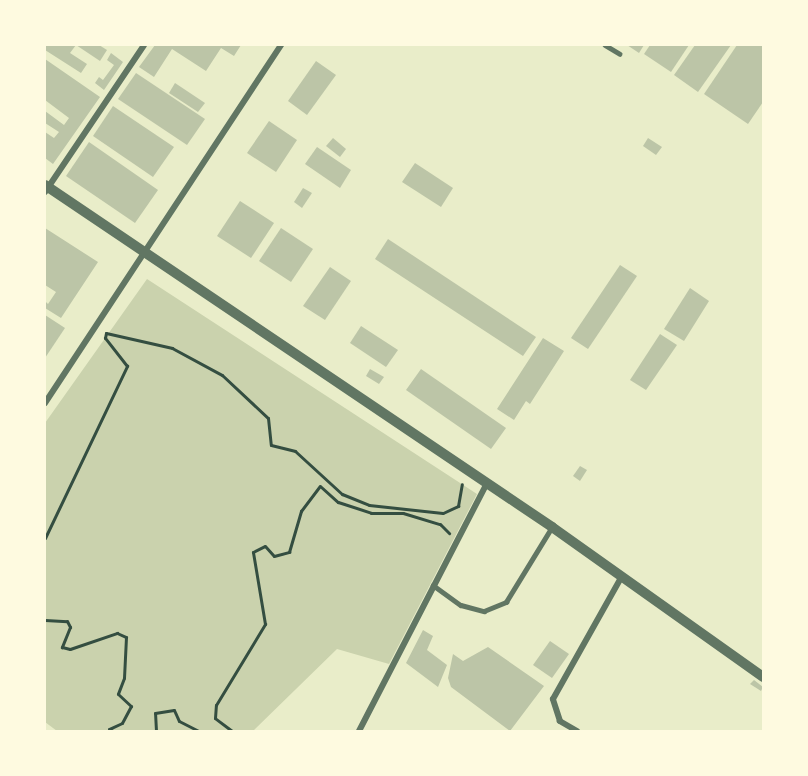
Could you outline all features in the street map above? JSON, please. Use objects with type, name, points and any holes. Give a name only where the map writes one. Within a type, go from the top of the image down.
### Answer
[{"type":"street","points":[[144,45],[46,188],[148,251],[552,527],[763,677]]},
{"type":"street","points":[[45,403],[148,251],[281,45]]},
{"type":"street","points":[[359,731],[487,483]]},
{"type":"street","points":[[577,731],[560,721],[553,699],[622,576]]},
{"type":"lane","points":[[605,45],[620,54]]},
{"type":"lane","points":[[433,585],[461,605],[484,611],[506,602],[552,527]]},
{"type":"path","points":[[45,538],[127,366],[105,339],[106,333],[172,348],[222,375],[268,418],[271,445],[295,451],[342,494],[369,505],[443,513],[458,506],[460,483],[469,489]]},
{"type":"path","points":[[232,731],[215,718],[216,705],[265,624],[253,552],[265,546],[274,556],[289,552],[298,530],[301,511],[320,486],[338,502],[371,513],[403,513],[440,524],[454,538]]},
{"type":"path","points":[[45,620],[67,621],[69,627],[62,647],[70,649],[117,633],[126,637],[124,678],[118,694],[132,706],[122,723],[109,729],[113,731]]},
{"type":"path","points":[[156,731],[155,713],[174,710],[179,721],[199,731]]},
{"type":"green space","points":[[147,279],[477,494],[389,664],[337,649],[253,731],[57,731],[45,722],[45,423]]},
{"type":"building","points":[[45,45],[76,45],[70,53],[87,64],[81,73],[45,50]]},
{"type":"building","points":[[76,45],[99,45],[107,50],[100,61]]},
{"type":"building","points":[[155,45],[241,45],[234,56],[221,48],[206,71],[172,49],[154,77],[139,67]]},
{"type":"building","points":[[627,45],[644,45],[639,53]]},
{"type":"building","points":[[650,45],[689,45],[671,72],[644,54]]},
{"type":"building","points":[[695,45],[731,45],[698,92],[674,75]]},
{"type":"building","points":[[737,45],[763,45],[763,102],[748,124],[704,94]]},
{"type":"building","points":[[111,53],[123,62],[104,90],[95,83],[99,77],[103,80],[114,65],[107,60]]},
{"type":"building","points":[[45,59],[100,97],[53,164],[45,158],[45,132],[54,138],[59,132],[45,123],[45,111],[64,125],[69,118],[45,100]]},
{"type":"building","points":[[316,61],[336,75],[307,115],[288,101]]},
{"type":"building","points":[[136,73],[205,119],[187,145],[118,99]]},
{"type":"building","points":[[175,83],[205,103],[198,112],[169,93]]},
{"type":"building","points":[[113,106],[174,147],[153,177],[93,136]]},
{"type":"building","points":[[269,121],[297,140],[276,172],[247,153]]},
{"type":"building","points":[[333,138],[346,149],[340,157],[326,146]]},
{"type":"building","points":[[648,138],[662,147],[656,155],[643,146]]},
{"type":"building","points":[[89,142],[158,190],[135,223],[66,176]]},
{"type":"building","points":[[317,147],[351,170],[340,188],[305,164]]},
{"type":"building","points":[[415,163],[453,188],[441,207],[402,182]]},
{"type":"building","points":[[303,188],[312,193],[302,208],[294,202]]},
{"type":"building","points":[[240,201],[274,223],[251,258],[217,236]]},
{"type":"building","points":[[45,228],[98,262],[61,318],[45,308],[45,301],[48,304],[56,292],[45,285]]},
{"type":"building","points":[[281,228],[313,249],[291,282],[259,261]]},
{"type":"building","points":[[388,239],[536,337],[523,356],[375,259]]},
{"type":"building","points":[[620,265],[637,276],[588,349],[571,338]]},
{"type":"building","points":[[330,267],[351,281],[325,320],[303,306]]},
{"type":"building","points":[[690,288],[709,301],[684,341],[664,329]]},
{"type":"building","points":[[45,315],[65,328],[45,358]]},
{"type":"building","points":[[361,326],[398,350],[386,367],[350,343]]},
{"type":"building","points":[[660,334],[677,345],[646,390],[630,380]]},
{"type":"building","points":[[543,338],[564,351],[530,404],[526,401],[514,420],[497,409]]},
{"type":"building","points":[[370,369],[384,377],[379,384],[366,376]]},
{"type":"building","points":[[421,369],[506,428],[491,449],[406,390]]},
{"type":"building","points":[[580,466],[587,470],[580,481],[573,476]]},
{"type":"building","points":[[423,630],[433,636],[427,650],[447,665],[438,687],[406,663]]},
{"type":"building","points":[[550,641],[569,654],[552,678],[533,665]]},
{"type":"building","points":[[488,647],[544,686],[510,731],[451,687],[448,678],[453,654],[463,661]]},
{"type":"building","points":[[754,680],[763,687],[761,691],[750,684]]}]
